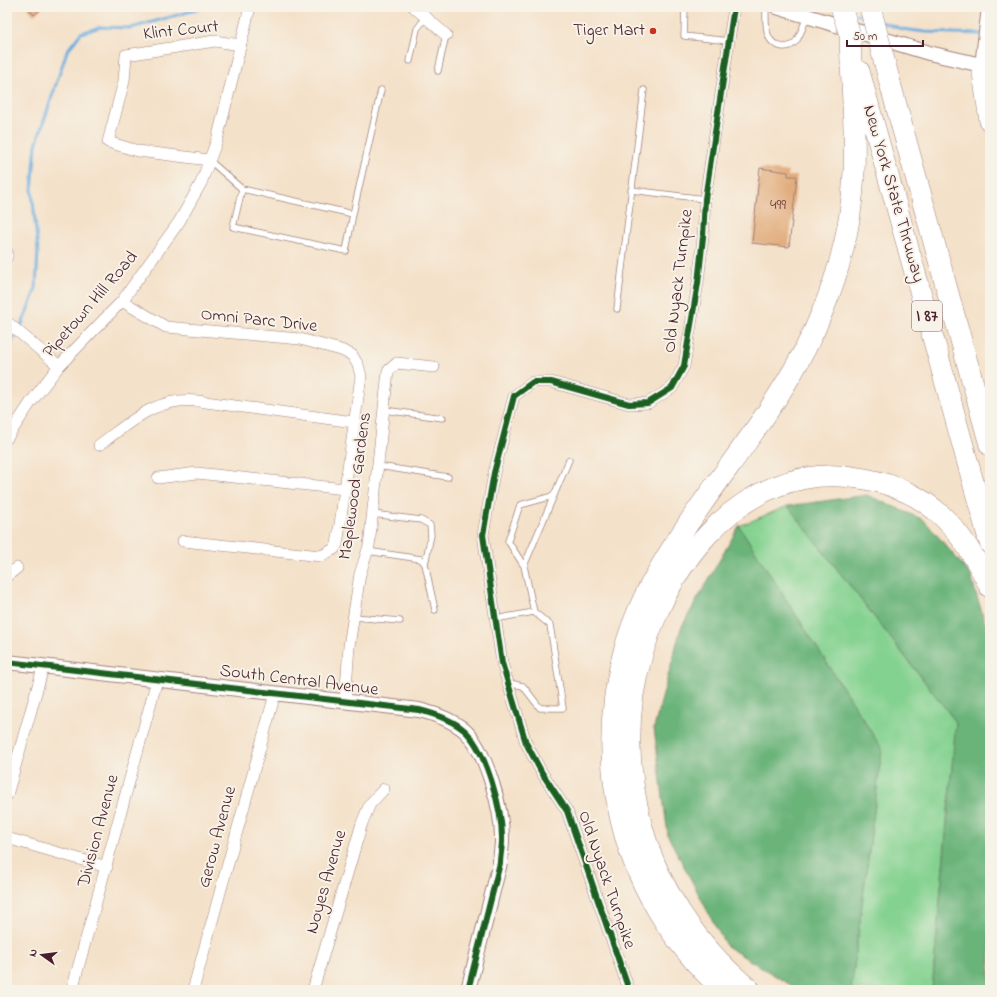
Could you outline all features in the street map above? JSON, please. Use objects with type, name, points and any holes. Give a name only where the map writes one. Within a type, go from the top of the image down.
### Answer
[{"type":"highway","name":"New York State Thruway","points":[[841,7],[850,35],[858,91],[990,543]]},
{"type":"highway","name":"New York State Thruway","points":[[870,7],[990,444]]},
{"type":"highway","points":[[986,67],[990,121]]},
{"type":"highway","points":[[722,990],[688,954],[666,924],[647,891],[632,856],[621,822],[612,766],[612,729],[615,692],[628,638],[650,586],[679,539],[789,381],[806,349],[824,308],[841,255],[851,201],[858,91]]},
{"type":"highway","points":[[750,990],[710,951],[691,928],[672,899],[650,851],[635,799],[630,748],[633,695],[646,643],[659,610],[674,580],[690,555],[712,529],[748,500],[774,487],[790,482],[805,478],[834,476],[862,478],[892,486],[908,493],[936,511],[953,526],[968,545],[990,587]]},
{"type":"street","name":"Pipetown Hill Road","points":[[7,438],[31,402],[59,366],[122,301],[179,222],[201,183],[217,140],[250,7]]},
{"type":"street","points":[[414,7],[446,35]]},
{"type":"street","name":"Old Nyack Turnpike","points":[[629,990],[567,811],[542,773],[526,743],[502,663],[483,535],[494,473],[514,396],[533,382],[551,382],[629,404],[648,403],[672,388],[684,366],[698,283],[705,199],[734,7]]},
{"type":"street","points":[[777,7],[929,53],[986,67],[984,44],[989,14]]},
{"type":"street","name":"Klint Court","points":[[209,160],[138,151],[108,142],[124,81],[126,55],[215,41],[240,45]]},
{"type":"street","points":[[7,252],[7,257]]},
{"type":"street","name":"Omni Parc Drive","points":[[122,301],[166,327],[300,339],[341,350],[352,356],[358,365],[361,376],[337,545],[334,549],[321,556],[183,541]]},
{"type":"street","points":[[7,322],[59,366]]},
{"type":"street","name":"Maplewood Gardens","points":[[345,702],[349,646],[360,574],[367,551],[388,371],[397,363],[434,367]]},
{"type":"street","points":[[99,445],[147,411],[173,400],[198,401],[354,422]]},
{"type":"street","points":[[158,478],[197,473],[345,489]]},
{"type":"street","points":[[7,576],[17,568]]},
{"type":"street","name":"South Central Avenue","points":[[7,662],[43,668],[435,713],[464,730],[476,744],[486,766],[501,822],[502,841],[500,863],[468,990]]},
{"type":"street","points":[[7,796],[43,668]]},
{"type":"street","name":"Division Avenue","points":[[72,990],[107,867],[157,680]]},
{"type":"street","name":"Gerow Avenue","points":[[193,990],[275,694]]},
{"type":"street","name":"Noyes Avenue","points":[[313,990],[362,823],[370,804],[384,789]]},
{"type":"street","points":[[7,838],[107,867]]},
{"type":"lane","points":[[685,7],[684,36],[729,41]]},
{"type":"lane","points":[[766,7],[766,27],[769,39],[774,44],[784,47],[792,46],[797,40],[807,17]]},
{"type":"lane","points":[[410,61],[417,29],[427,17]]},
{"type":"lane","points":[[438,71],[446,35]]},
{"type":"lane","points":[[242,189],[233,227],[346,251],[381,90]]},
{"type":"lane","points":[[617,309],[644,90]]},
{"type":"lane","points":[[209,160],[242,189],[353,214]]},
{"type":"lane","points":[[632,190],[705,199]]},
{"type":"lane","points":[[384,410],[442,418]]},
{"type":"lane","points":[[524,566],[569,460]]},
{"type":"lane","points":[[378,466],[448,477]]},
{"type":"lane","points":[[509,683],[523,686],[540,708],[563,708],[550,625],[534,612],[524,566],[508,542],[520,505],[553,496]]},
{"type":"lane","points":[[372,514],[428,522],[430,525],[431,535],[425,564],[435,610]]},
{"type":"lane","points":[[367,551],[421,559],[425,564]]},
{"type":"lane","points":[[495,619],[534,612]]},
{"type":"lane","points":[[354,617],[400,620]]},
{"type":"green space","points":[[867,495],[924,520],[970,574],[990,639],[990,990],[932,990],[956,722],[788,506]]},
{"type":"green space","points":[[788,506],[956,722],[932,990],[851,990],[882,749],[739,526]]},
{"type":"green space","points":[[739,526],[882,749],[851,990],[799,990],[726,946],[668,836],[654,728],[681,628]]},
{"type":"building","points":[[27,7],[43,7],[34,15]]},
{"type":"building","points":[[760,168],[788,172],[788,176],[797,176],[789,247],[752,243]]},
{"type":"waterway","points":[[7,350],[23,322],[36,288],[38,251],[32,191],[36,145],[67,51],[81,33],[100,27],[131,28],[206,7]]},
{"type":"waterway","points":[[851,13],[865,17]]},
{"type":"waterway","points":[[882,22],[902,29],[925,32],[981,34]]},
{"type":"cycle path","points":[[629,990],[567,811],[542,773],[526,743],[502,663],[483,535],[494,473],[514,396],[533,382],[551,382],[629,404],[648,403],[672,388],[684,366],[698,283],[705,199],[734,7]]},
{"type":"cycle path","points":[[7,662],[419,710],[443,717],[459,726],[472,739],[486,766],[492,782],[502,829],[500,863],[468,990]]},
{"type":"place","name":"Tiger Mart","points":[[653,31]]}]
